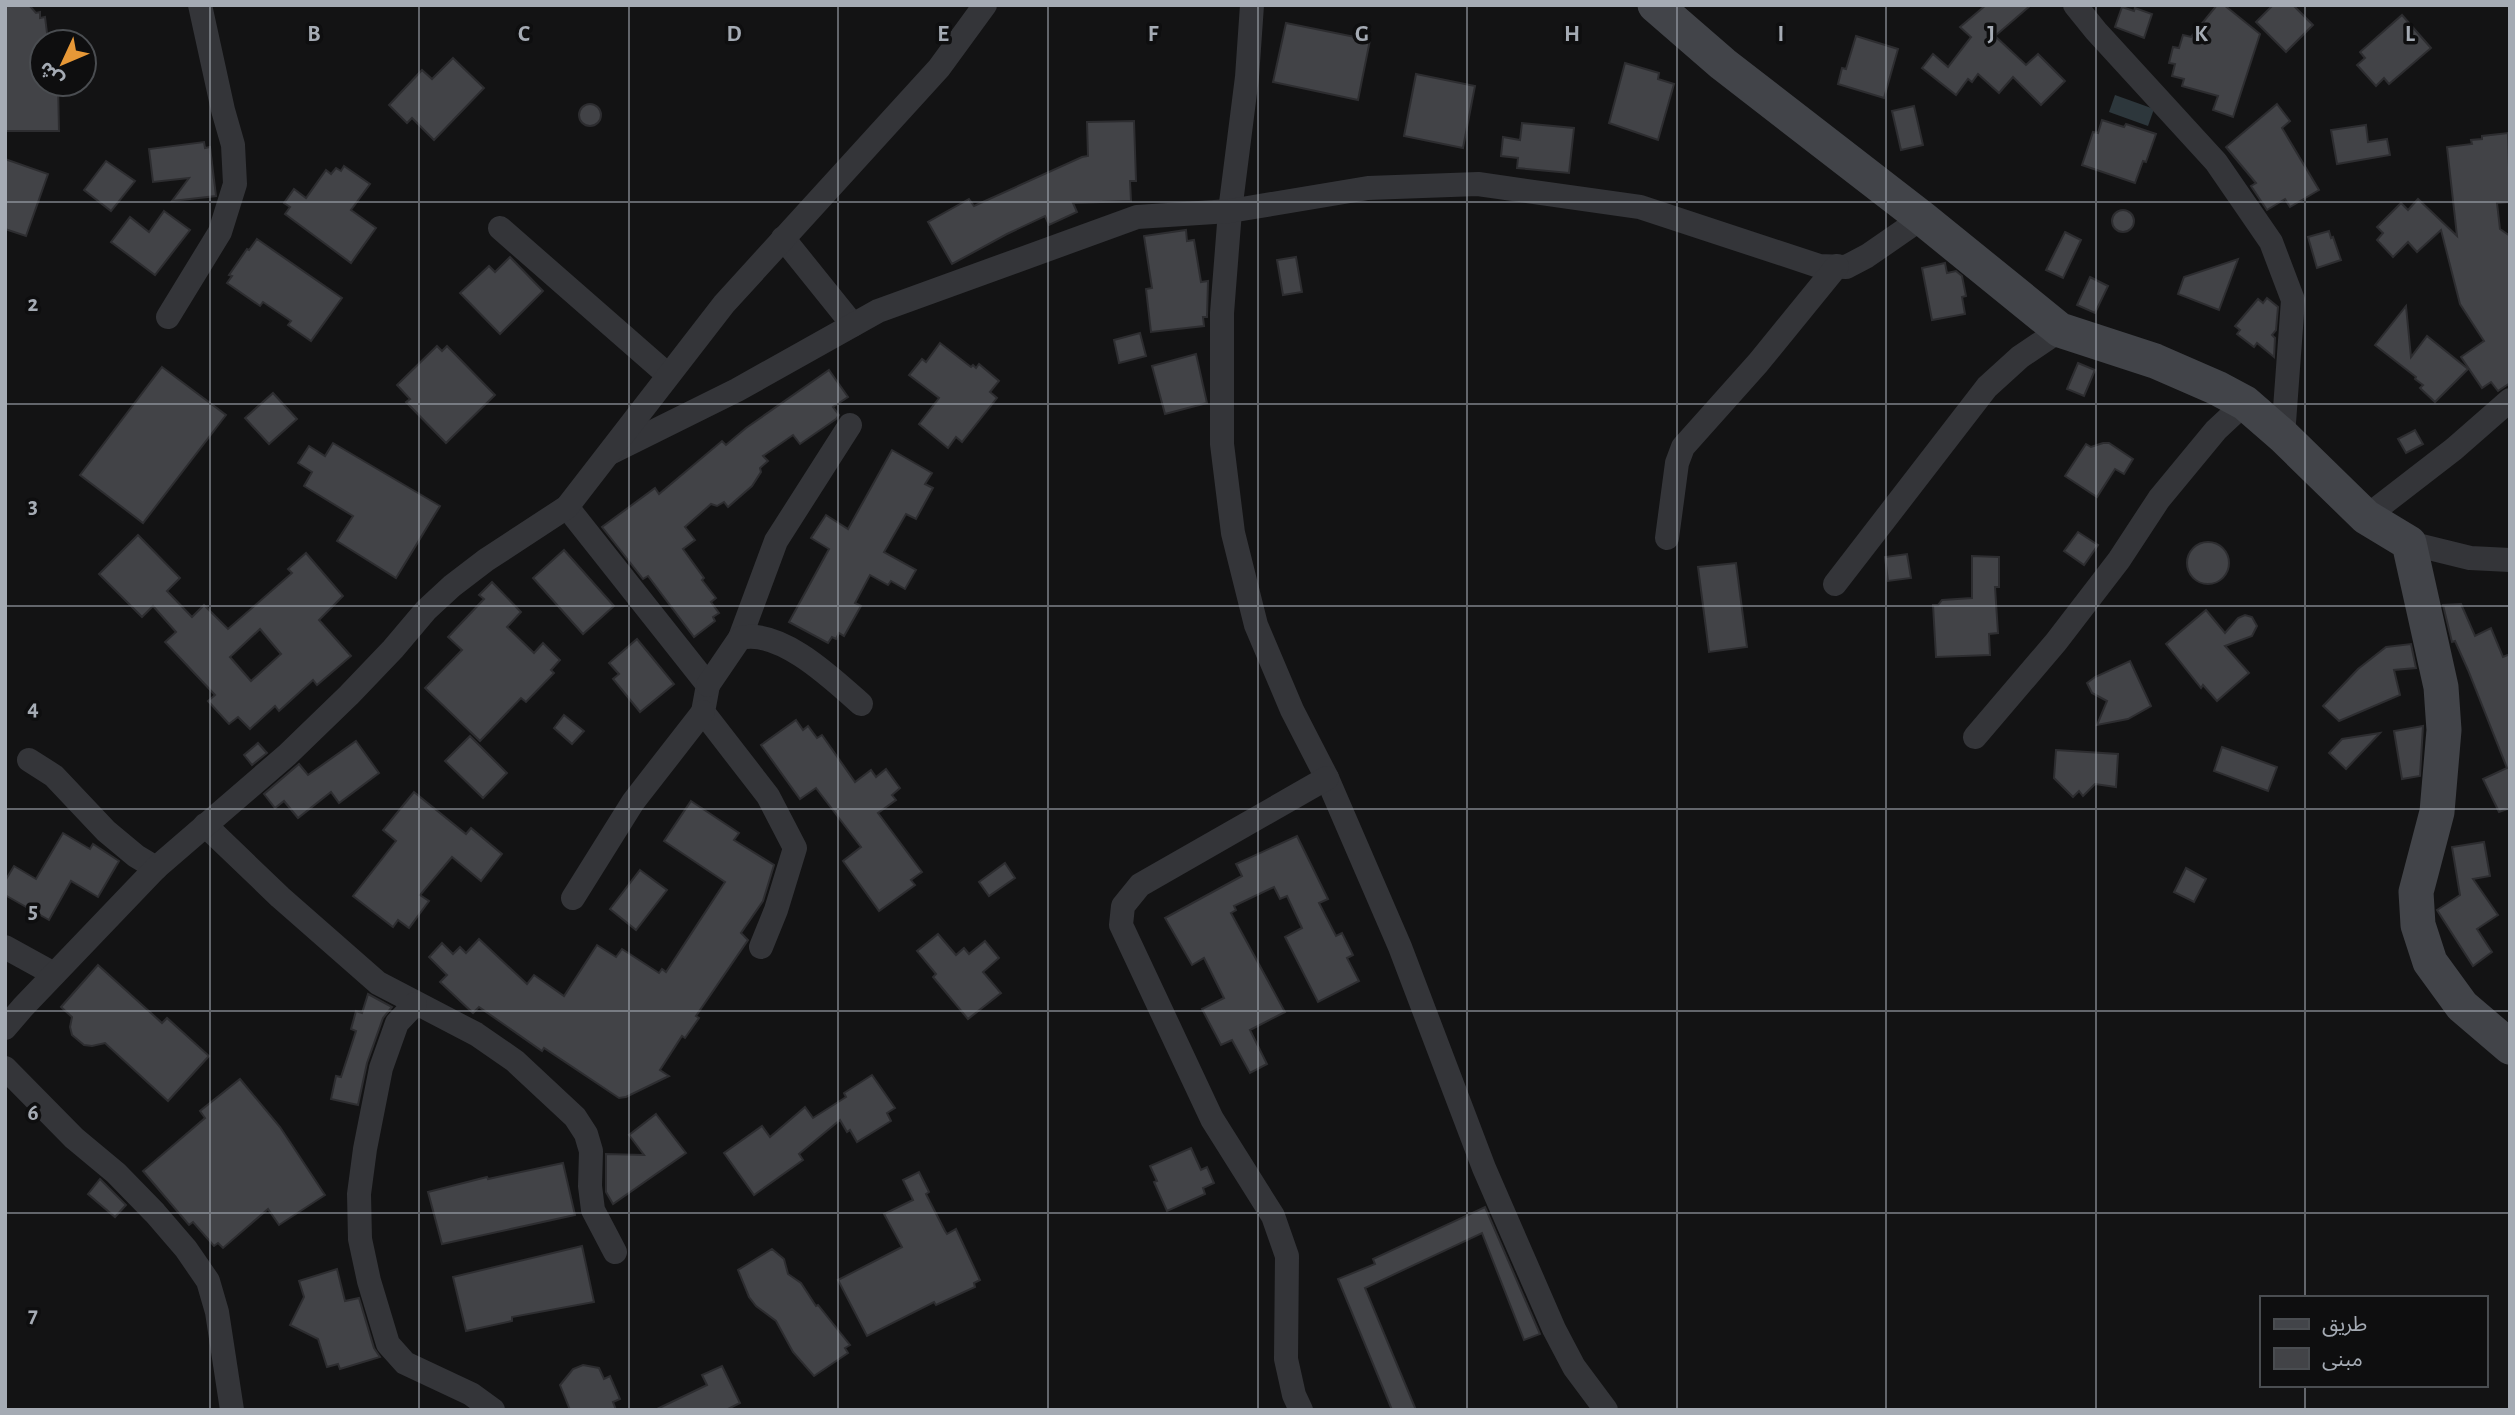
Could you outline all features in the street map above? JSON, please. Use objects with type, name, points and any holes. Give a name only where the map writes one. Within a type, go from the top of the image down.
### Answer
[{"type":"street","points":[[168,317],[220,232],[236,184],[233,145],[200,5]]},
{"type":"street","points":[[5,1028],[156,868],[287,755],[393,649],[426,610],[486,560],[567,507],[724,304],[939,68],[985,5]]},
{"type":"street","points":[[1252,5],[1222,313],[1222,444],[1233,533],[1256,625],[1292,710],[1327,778],[1400,947],[1484,1168],[1554,1329],[1574,1367],[1606,1410]]},
{"type":"street","points":[[1655,5],[1723,64],[1922,218],[2060,330],[2155,361],[2245,403],[2366,517],[2409,543],[2470,558],[2510,560]]},
{"type":"street","points":[[2075,5],[2216,162],[2271,242],[2293,300],[2283,436]]},
{"type":"street","points":[[604,456],[737,390],[878,311],[1137,217],[1230,211],[1368,188],[1478,184],[1640,207],[1819,265],[1846,267],[1867,256],[1922,218]]},
{"type":"street","points":[[500,228],[668,375]]},
{"type":"street","points":[[783,238],[853,325]]},
{"type":"street","points":[[1667,538],[1677,463],[1683,447],[1758,363],[1837,266]]},
{"type":"street","points":[[1835,584],[1987,387],[2020,356],[2060,330]]},
{"type":"street","points":[[2366,517],[2454,449],[2510,400]]},
{"type":"street","points":[[1975,737],[2056,642],[2119,560],[2159,499],[2216,430],[2245,403]]},
{"type":"street","points":[[573,898],[632,802],[703,712],[708,685],[740,638],[776,541],[850,425]]},
{"type":"street","points":[[567,507],[708,685]]},
{"type":"street","points":[[2409,543],[2441,687],[2444,730],[2437,811],[2416,892],[2418,925],[2430,962],[2462,1006],[2510,1047]]},
{"type":"street","points":[[740,638],[753,635],[774,641],[811,662],[860,704]]},
{"type":"street","points":[[703,712],[768,796],[796,848],[761,947]]},
{"type":"street","points":[[29,760],[54,776],[106,831],[136,856],[156,868]]},
{"type":"street","points":[[1301,1410],[1293,1395],[1286,1359],[1287,1256],[1273,1216],[1212,1119],[1121,925],[1123,906],[1140,885],[1327,778]]},
{"type":"street","points":[[205,825],[280,897],[378,983],[476,1034],[506,1054],[555,1095],[586,1134],[591,1151],[590,1186],[593,1210],[615,1252]]},
{"type":"street","points":[[5,947],[54,974]]},
{"type":"street","points":[[415,1003],[397,1023],[381,1068],[359,1194],[360,1239],[369,1281],[388,1344],[405,1363],[471,1394],[493,1410]]},
{"type":"street","points":[[5,1068],[74,1138],[116,1173],[155,1213],[186,1249],[208,1281],[218,1312],[232,1410]]},
{"type":"shaded area","points":[[2115,95],[2154,109],[2148,126],[2109,112]]},
{"type":"building","points":[[5,5],[29,5],[36,13],[40,12],[40,18],[45,17],[46,28],[28,28],[28,98],[58,98],[59,131],[5,131]]},
{"type":"building","points":[[1986,5],[2031,5],[1995,36],[2026,65],[2038,54],[2065,81],[2041,105],[2013,77],[1999,93],[1978,74],[1972,82],[1968,79],[1956,95],[1922,68],[1933,54],[1948,67],[1971,37],[1960,27]]},
{"type":"building","points":[[2217,5],[2224,5],[2260,34],[2233,117],[2213,110],[2218,96],[2182,86],[2184,79],[2172,76],[2175,64],[2169,63],[2173,47],[2179,48],[2183,35],[2191,37]]},
{"type":"building","points":[[2273,5],[2293,5],[2313,25],[2286,52],[2256,22]]},
{"type":"building","points":[[2122,7],[2152,14],[2144,38],[2115,27]]},
{"type":"building","points":[[2402,15],[2431,48],[2389,84],[2384,78],[2376,86],[2357,65],[2365,58],[2360,52]]},
{"type":"building","points":[[1286,23],[1370,40],[1358,100],[1273,82]]},
{"type":"building","points":[[1856,36],[1898,49],[1884,98],[1838,84],[1842,68],[1846,69]]},
{"type":"building","points":[[453,58],[484,88],[434,140],[412,118],[407,123],[389,105],[422,70],[432,79]]},
{"type":"building","points":[[1625,63],[1659,73],[1658,79],[1674,84],[1658,140],[1609,123]]},
{"type":"building","points":[[1416,74],[1475,86],[1463,148],[1404,136]]},
{"type":"building","points":[[590,104],[598,107],[601,115],[598,123],[590,126],[582,123],[579,115],[582,107]]},
{"type":"building","points":[[2277,104],[2290,121],[2282,128],[2319,190],[2290,207],[2285,199],[2267,210],[2251,186],[2256,183],[2226,147]]},
{"type":"building","points":[[1914,106],[1923,145],[1901,150],[1892,111]]},
{"type":"building","points":[[2102,120],[2124,127],[2126,124],[2156,134],[2135,183],[2082,165],[2093,132],[2098,133]]},
{"type":"building","points":[[1134,121],[1136,181],[1130,181],[1131,201],[1073,203],[1077,212],[1049,225],[1045,216],[952,264],[928,222],[969,199],[974,206],[1088,156],[1087,122]]},
{"type":"building","points":[[1522,123],[1574,128],[1569,173],[1517,168],[1518,158],[1501,156],[1503,137],[1520,140]]},
{"type":"building","points":[[2366,125],[2368,142],[2387,139],[2390,155],[2337,164],[2331,130]]},
{"type":"building","points":[[2508,133],[2510,202],[2497,203],[2500,229],[2510,236],[2510,383],[2498,391],[2491,382],[2482,388],[2461,357],[2484,341],[2460,304],[2441,230],[2417,252],[2408,242],[2393,257],[2377,240],[2383,233],[2377,227],[2401,203],[2408,210],[2418,199],[2457,236],[2447,147],[2472,144],[2471,140],[2482,139],[2482,136]]},
{"type":"building","points":[[204,142],[205,148],[210,147],[216,196],[172,201],[189,178],[153,182],[149,149]]},
{"type":"building","points":[[5,159],[48,174],[26,236],[5,229]]},
{"type":"building","points":[[106,161],[135,181],[111,211],[84,190]]},
{"type":"building","points":[[344,166],[370,184],[351,210],[376,228],[351,263],[285,214],[290,207],[284,203],[294,189],[306,198],[326,170],[331,174],[336,168],[341,171]]},
{"type":"building","points":[[2123,210],[2131,213],[2134,221],[2131,229],[2123,232],[2115,229],[2112,221],[2115,213]]},
{"type":"building","points":[[164,211],[190,230],[155,275],[111,242],[130,217],[149,232]]},
{"type":"building","points":[[1186,230],[1187,241],[1194,240],[1201,282],[1208,281],[1207,317],[1203,317],[1204,326],[1151,332],[1146,289],[1152,288],[1144,236]]},
{"type":"building","points":[[2329,231],[2341,260],[2317,268],[2308,237]]},
{"type":"building","points":[[2065,232],[2081,240],[2063,278],[2046,270]]},
{"type":"building","points":[[257,239],[342,298],[311,341],[288,325],[291,321],[263,302],[260,306],[227,283],[232,276],[229,275]]},
{"type":"building","points":[[510,257],[543,291],[500,334],[460,293],[489,266],[495,272]]},
{"type":"building","points":[[1296,257],[1302,292],[1283,295],[1277,260]]},
{"type":"building","points":[[2238,259],[2219,310],[2178,294],[2184,277]]},
{"type":"building","points":[[1945,263],[1947,273],[1956,271],[1962,276],[1966,296],[1962,297],[1965,314],[1932,320],[1922,268]]},
{"type":"building","points":[[2090,277],[2108,286],[2095,313],[2077,305]]},
{"type":"building","points":[[2267,298],[2278,307],[2276,330],[2272,335],[2275,338],[2274,357],[2257,343],[2254,347],[2237,334],[2240,330],[2235,326],[2258,299],[2263,303]]},
{"type":"building","points":[[2406,306],[2411,357],[2427,336],[2468,369],[2435,402],[2420,388],[2423,385],[2416,377],[2375,345]]},
{"type":"building","points":[[1140,333],[1146,356],[1119,363],[1114,340]]},
{"type":"building","points":[[940,343],[971,367],[973,365],[976,368],[979,364],[999,381],[990,392],[997,398],[962,442],[956,437],[948,448],[919,424],[939,398],[909,375],[922,359],[926,362]]},
{"type":"building","points":[[437,346],[442,351],[447,346],[495,395],[446,443],[406,402],[410,399],[397,385]]},
{"type":"building","points":[[1196,354],[1207,403],[1165,414],[1152,366]]},
{"type":"building","points":[[2078,363],[2095,370],[2084,396],[2067,389]]},
{"type":"building","points":[[162,367],[226,415],[143,523],[80,475]]},
{"type":"building","points":[[829,370],[848,397],[833,407],[839,415],[836,419],[800,444],[793,435],[763,456],[768,461],[760,468],[761,472],[752,486],[728,507],[724,502],[717,506],[711,504],[685,527],[695,540],[683,549],[716,598],[711,602],[719,613],[713,617],[715,621],[694,637],[648,576],[643,579],[602,527],[655,488],[659,494],[722,441],[726,445]]},
{"type":"building","points":[[273,393],[297,419],[269,444],[245,418]]},
{"type":"building","points":[[2415,430],[2423,444],[2406,453],[2398,439]]},
{"type":"building","points":[[333,443],[440,506],[396,578],[337,541],[353,516],[304,486],[312,472],[298,463],[309,446],[325,456]]},
{"type":"building","points":[[2109,443],[2133,459],[2124,474],[2115,469],[2097,497],[2065,476],[2086,444],[2091,447]]},
{"type":"building","points":[[892,450],[932,473],[925,484],[933,488],[916,519],[906,514],[884,552],[916,570],[905,589],[891,581],[888,585],[870,575],[855,603],[861,606],[844,636],[839,633],[836,639],[832,637],[828,643],[789,622],[829,549],[811,538],[826,515],[848,529]]},
{"type":"building","points":[[2078,532],[2098,545],[2084,565],[2064,551]]},
{"type":"building","points":[[138,535],[180,578],[167,591],[192,617],[204,605],[228,629],[292,573],[288,569],[306,553],[343,596],[319,620],[351,656],[317,685],[313,680],[279,711],[275,706],[250,729],[238,717],[229,724],[208,701],[215,695],[165,642],[176,632],[153,606],[142,617],[99,574]],"holes":[[[260,629],[281,654],[251,681],[230,657]]]},
{"type":"building","points":[[2208,542],[2223,548],[2229,563],[2223,578],[2208,584],[2193,578],[2187,563],[2193,548]]},
{"type":"building","points":[[564,550],[614,606],[583,634],[533,578]]},
{"type":"building","points":[[1907,554],[1911,578],[1888,581],[1885,557]]},
{"type":"building","points":[[1972,556],[1999,557],[1999,587],[1995,587],[1998,633],[1989,634],[1990,655],[1936,657],[1933,605],[1938,605],[1942,600],[1972,598]]},
{"type":"building","points":[[1736,563],[1747,647],[1709,652],[1698,567]]},
{"type":"building","points":[[492,582],[521,612],[507,627],[534,653],[543,643],[560,660],[551,670],[554,673],[526,702],[521,698],[480,741],[425,688],[462,650],[448,637],[484,599],[479,595]]},
{"type":"building","points":[[2461,604],[2475,636],[2491,628],[2503,657],[2510,654],[2510,808],[2499,812],[2483,779],[2507,768],[2468,670],[2455,641],[2452,642],[2443,605]]},
{"type":"building","points":[[2206,610],[2225,633],[2238,618],[2245,615],[2252,617],[2257,626],[2252,636],[2225,646],[2249,673],[2217,701],[2203,685],[2201,688],[2166,644]]},
{"type":"building","points":[[637,639],[674,684],[640,712],[613,679],[619,674],[609,663]]},
{"type":"building","points":[[2411,644],[2416,668],[2394,670],[2400,695],[2339,721],[2323,706],[2358,669],[2386,647]]},
{"type":"building","points":[[2130,661],[2151,706],[2128,719],[2097,725],[2107,701],[2092,693],[2087,683]]},
{"type":"building","points":[[564,715],[584,731],[572,744],[554,728]]},
{"type":"building","points":[[796,720],[803,730],[808,726],[817,738],[822,735],[855,782],[871,770],[876,777],[886,769],[900,788],[892,795],[896,800],[878,813],[922,872],[911,880],[915,885],[879,911],[843,861],[861,847],[816,788],[800,799],[761,745]]},
{"type":"building","points":[[2423,726],[2420,776],[2402,779],[2394,731]]},
{"type":"building","points":[[2380,733],[2346,769],[2329,753],[2342,739]]},
{"type":"building","points":[[470,736],[507,773],[483,798],[445,761]]},
{"type":"building","points":[[356,741],[379,773],[339,803],[331,792],[298,818],[284,801],[275,808],[264,794],[299,764],[308,775]]},
{"type":"building","points":[[258,743],[267,753],[252,765],[244,755]]},
{"type":"building","points":[[2222,747],[2277,767],[2268,791],[2214,771]]},
{"type":"building","points":[[2056,750],[2118,754],[2116,787],[2095,784],[2083,796],[2079,791],[2073,797],[2054,778]]},
{"type":"building","points":[[414,792],[466,834],[471,828],[502,854],[481,881],[452,857],[420,895],[429,901],[409,928],[398,920],[393,927],[353,896],[396,841],[383,830]]},
{"type":"building","points":[[691,801],[739,833],[734,840],[774,865],[763,901],[741,933],[748,940],[696,1016],[699,1018],[685,1038],[682,1036],[660,1070],[669,1076],[619,1098],[544,1048],[542,1051],[479,1007],[473,1013],[440,982],[447,975],[429,957],[442,943],[453,954],[460,947],[466,953],[479,939],[527,984],[534,975],[564,996],[597,945],[616,957],[622,949],[659,973],[662,969],[666,972],[725,882],[664,841]]},
{"type":"building","points":[[63,833],[90,849],[93,844],[119,861],[98,897],[71,881],[49,920],[5,895],[5,881],[14,866],[36,879]]},
{"type":"building","points":[[1297,836],[1328,899],[1319,903],[1336,936],[1342,933],[1353,955],[1347,958],[1359,981],[1318,1002],[1285,937],[1302,928],[1287,896],[1280,899],[1274,887],[1234,906],[1236,910],[1231,913],[1285,1012],[1250,1030],[1267,1064],[1250,1073],[1232,1040],[1221,1045],[1202,1009],[1224,998],[1204,958],[1192,965],[1165,918],[1242,876],[1236,864]]},
{"type":"building","points":[[2484,842],[2490,876],[2473,879],[2498,915],[2477,929],[2492,952],[2473,966],[2437,910],[2460,895],[2452,847]]},
{"type":"building","points":[[1005,863],[1015,878],[989,896],[979,882]]},
{"type":"building","points":[[2186,868],[2206,879],[2194,902],[2174,892]]},
{"type":"building","points":[[640,870],[667,890],[636,930],[610,909]]},
{"type":"building","points":[[938,934],[956,955],[964,948],[969,954],[985,941],[999,958],[983,972],[1001,993],[968,1019],[933,977],[936,974],[917,951]]},
{"type":"building","points":[[98,965],[162,1023],[167,1018],[209,1056],[168,1101],[105,1043],[84,1045],[72,1035],[72,1017],[61,1007]]},
{"type":"building","points":[[368,994],[392,1007],[383,1018],[367,1063],[358,1105],[331,1099],[336,1076],[341,1077],[356,1031],[351,1029],[356,1011],[362,1013]]},
{"type":"building","points":[[872,1075],[895,1108],[887,1113],[891,1121],[857,1142],[840,1120],[799,1154],[803,1160],[754,1195],[724,1153],[762,1126],[770,1137],[805,1107],[813,1118],[846,1097],[844,1093]]},
{"type":"building","points":[[240,1079],[280,1127],[325,1195],[279,1225],[268,1209],[223,1248],[218,1243],[214,1246],[193,1222],[189,1225],[143,1171],[205,1118],[200,1111]]},
{"type":"building","points":[[656,1114],[686,1153],[613,1204],[606,1192],[606,1154],[644,1155],[629,1135]]},
{"type":"building","points":[[1191,1148],[1201,1170],[1207,1167],[1214,1183],[1203,1188],[1205,1194],[1167,1211],[1150,1166]]},
{"type":"building","points":[[563,1163],[575,1215],[442,1244],[428,1192],[487,1177],[488,1179]]},
{"type":"building","points":[[919,1172],[929,1192],[926,1194],[945,1231],[947,1234],[956,1229],[980,1280],[974,1283],[975,1287],[936,1305],[934,1302],[867,1336],[838,1280],[902,1247],[884,1214],[913,1200],[903,1180]]},
{"type":"building","points":[[100,1179],[126,1205],[115,1217],[88,1194]]},
{"type":"building","points":[[1485,1207],[1540,1334],[1524,1340],[1482,1233],[1365,1288],[1416,1410],[1392,1410],[1338,1279],[1375,1264],[1373,1259]]},
{"type":"building","points":[[582,1246],[594,1302],[512,1317],[512,1321],[466,1331],[453,1277]]},
{"type":"building","points":[[772,1249],[784,1259],[788,1274],[801,1283],[816,1306],[818,1305],[850,1345],[845,1348],[848,1353],[814,1376],[793,1352],[776,1321],[749,1297],[738,1270]]},
{"type":"building","points":[[337,1269],[345,1301],[359,1298],[374,1348],[380,1357],[340,1369],[338,1364],[327,1367],[318,1339],[290,1325],[304,1297],[299,1281]]},
{"type":"building","points":[[583,1365],[599,1368],[604,1379],[610,1376],[620,1399],[613,1402],[616,1410],[570,1410],[560,1385],[573,1369]]},
{"type":"building","points":[[722,1366],[740,1403],[726,1410],[655,1410],[707,1385],[702,1375]]}]
